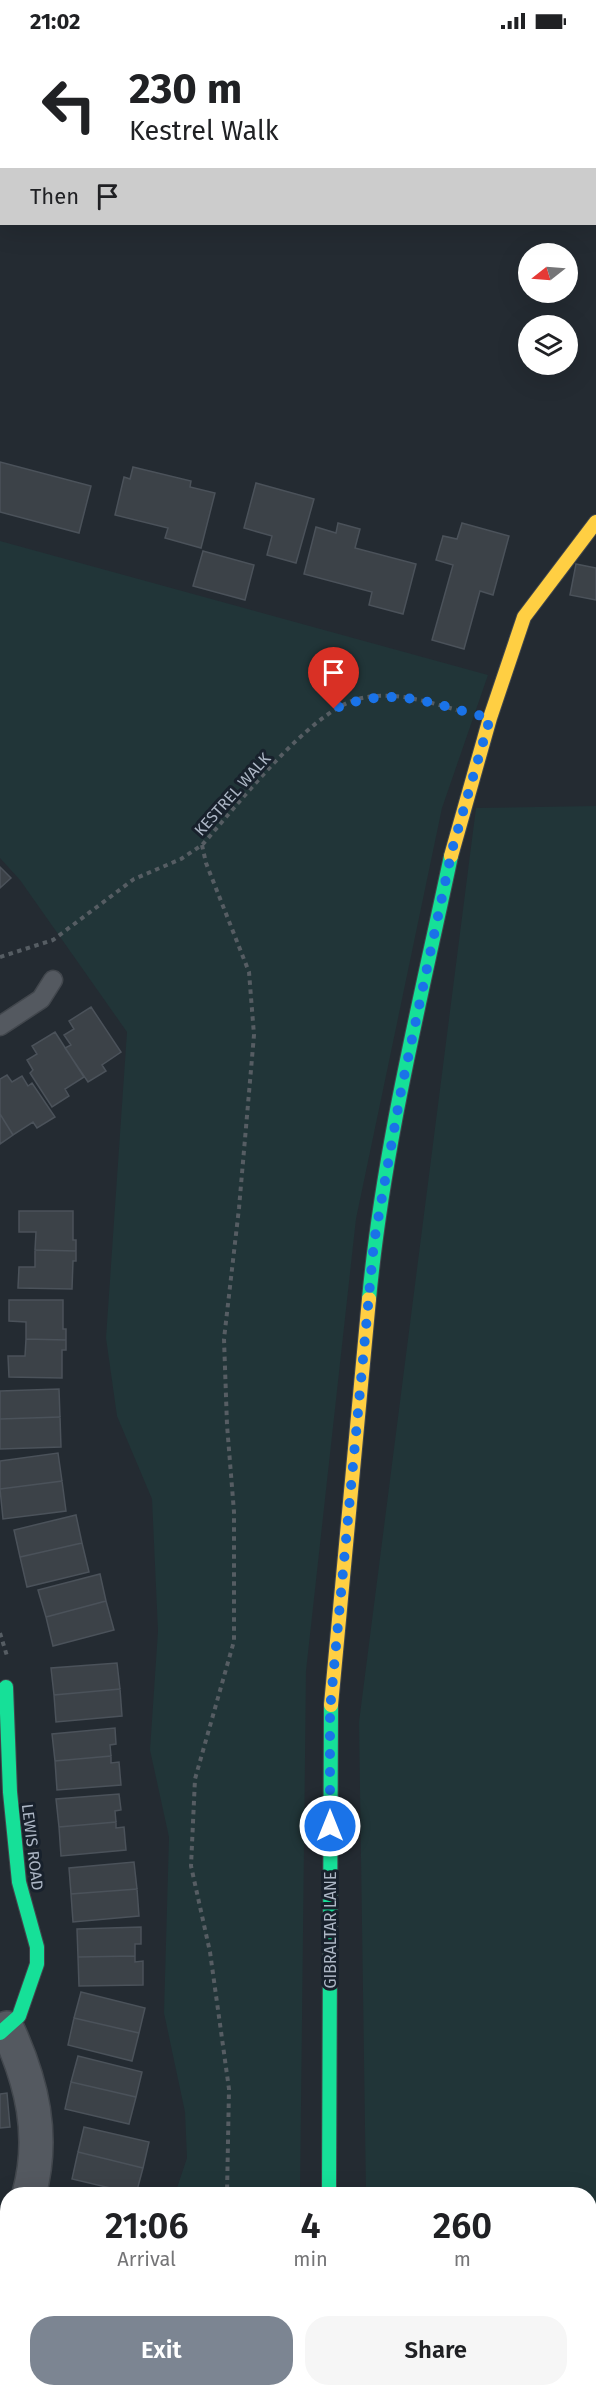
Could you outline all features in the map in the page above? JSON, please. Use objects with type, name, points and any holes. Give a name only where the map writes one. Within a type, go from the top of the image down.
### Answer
[{"type":"street","name":"GIBRALTAR LANE","points":[[329,2187],[330,1710],[374,1242],[401,1091],[452,850],[490,718],[524,617],[596,522]]},
{"type":"street","name":"LEWIS ROAD","points":[[3,2030],[19,2016],[38,1964],[37,1947],[19,1882],[5,1793],[6,1687]]},
{"type":"street","points":[[3,2030],[26,2072],[36,2118],[36,2161],[30,2187]]},
{"type":"lane","points":[[0,1026],[41,999],[53,980]]},
{"type":"path","name":"KESTREL WALK","points":[[0,957],[53,940],[134,879],[181,859],[202,845],[296,742],[334,709],[358,699],[387,696],[423,700],[490,718]]},
{"type":"path","points":[[202,845],[206,863],[249,972],[254,1035],[239,1208],[224,1339],[227,1425],[234,1512],[234,1641],[195,1779],[191,1866],[210,1952],[229,2089],[227,2187]]},
{"type":"green space","points":[[0,541],[488,675],[442,808],[356,1219],[306,1671],[300,2187],[177,2187],[187,2158],[185,2112],[164,2013],[169,1837],[150,1750],[158,1631],[152,1499],[117,1416],[106,1338],[127,1032],[20,880],[0,858]]},
{"type":"green space","points":[[596,806],[596,2187],[366,2187],[359,1722],[476,808]]},
{"type":"building","points":[[0,462],[91,486],[79,533],[0,512]]},
{"type":"building","points":[[133,467],[191,481],[190,487],[215,493],[201,548],[165,538],[168,528],[115,515],[124,477],[130,479]]},
{"type":"building","points":[[256,483],[314,499],[296,563],[267,555],[272,536],[244,528]]},
{"type":"building","points":[[338,523],[360,529],[355,548],[416,564],[403,614],[369,605],[372,592],[304,574],[316,527],[336,533]]},
{"type":"building","points":[[462,523],[509,536],[493,595],[480,591],[464,649],[432,640],[453,565],[436,560],[443,536],[457,539]]},
{"type":"building","points":[[203,551],[254,565],[245,600],[193,586]]},
{"type":"building","points":[[576,564],[596,568],[596,600],[570,595]]},
{"type":"building","points":[[0,867],[11,878],[0,888]]},
{"type":"building","points":[[91,1007],[121,1052],[102,1065],[106,1071],[88,1082],[65,1048],[71,1045],[64,1035],[74,1029],[69,1021]]},
{"type":"building","points":[[55,1032],[84,1077],[65,1089],[69,1096],[52,1107],[30,1073],[33,1070],[27,1060],[37,1054],[32,1046]]},
{"type":"building","points":[[7,1075],[12,1082],[22,1076],[28,1086],[32,1083],[55,1117],[37,1128],[33,1122],[13,1135],[0,1114],[0,1079]]},
{"type":"building","points":[[0,1114],[13,1135],[0,1144]]},
{"type":"building","points":[[19,1211],[73,1211],[73,1240],[76,1240],[76,1251],[35,1250],[36,1232],[19,1232]]},
{"type":"building","points":[[35,1250],[76,1251],[76,1261],[73,1261],[72,1289],[18,1288],[19,1267],[35,1267]]},
{"type":"building","points":[[9,1300],[63,1300],[63,1329],[66,1329],[66,1340],[26,1339],[26,1322],[9,1321]]},
{"type":"building","points":[[26,1339],[66,1340],[66,1350],[62,1350],[62,1378],[9,1377],[8,1356],[25,1356]]},
{"type":"building","points":[[59,1389],[60,1417],[0,1419],[0,1391]]},
{"type":"building","points":[[60,1417],[61,1447],[0,1449],[0,1419]]},
{"type":"building","points":[[58,1453],[62,1481],[0,1489],[0,1461]]},
{"type":"building","points":[[62,1481],[66,1511],[3,1519],[0,1489]]},
{"type":"building","points":[[76,1515],[82,1543],[20,1557],[14,1530]]},
{"type":"building","points":[[82,1543],[89,1572],[27,1587],[20,1557]]},
{"type":"building","points":[[100,1574],[106,1601],[46,1617],[38,1590]]},
{"type":"building","points":[[106,1601],[114,1630],[53,1646],[46,1617]]},
{"type":"building","points":[[117,1663],[120,1689],[54,1695],[51,1668]]},
{"type":"building","points":[[120,1689],[122,1716],[56,1722],[54,1695]]},
{"type":"building","points":[[115,1728],[116,1744],[110,1745],[111,1756],[55,1761],[52,1734]]},
{"type":"building","points":[[111,1756],[111,1763],[119,1762],[121,1785],[57,1790],[55,1761]]},
{"type":"building","points":[[119,1794],[121,1810],[115,1811],[116,1822],[59,1827],[56,1799]]},
{"type":"building","points":[[116,1822],[116,1828],[124,1827],[126,1850],[61,1856],[59,1827]]},
{"type":"building","points":[[134,1862],[137,1889],[71,1894],[69,1868]]},
{"type":"building","points":[[137,1889],[139,1916],[73,1922],[71,1894]]},
{"type":"building","points":[[141,1927],[141,1944],[135,1944],[135,1956],[78,1957],[77,1929]]},
{"type":"building","points":[[135,1956],[135,1962],[143,1961],[143,1985],[79,1986],[78,1957]]},
{"type":"building","points":[[81,1992],[145,2008],[139,2033],[74,2018]]},
{"type":"building","points":[[74,2018],[139,2033],[132,2061],[68,2045]]},
{"type":"building","points":[[78,2056],[142,2072],[136,2097],[71,2082]]},
{"type":"building","points":[[71,2082],[136,2097],[129,2124],[65,2109]]},
{"type":"building","points":[[7,2093],[10,2127],[0,2128],[0,2094]]},
{"type":"building","points":[[84,2127],[149,2142],[143,2168],[78,2152]]},
{"type":"building","points":[[78,2152],[143,2168],[138,2187],[106,2187],[72,2179]]},
{"type":"traffic: fast","points":[[369,1299],[383,1187],[393,1132],[451,856]]},
{"type":"traffic: fast","points":[[0,2033],[19,2016],[37,1964],[37,1947],[19,1882],[10,1792],[6,1687]]},
{"type":"traffic: fast","points":[[329,2187],[331,1705]]},
{"type":"traffic: slow","points":[[451,856],[490,718],[524,617],[596,522]]},
{"type":"traffic: slow","points":[[331,1705],[369,1299]]},
{"type":"route","points":[[330,1826],[330,1710],[374,1242],[401,1091],[452,850],[490,718],[405,697],[358,699],[334,709]]}]
